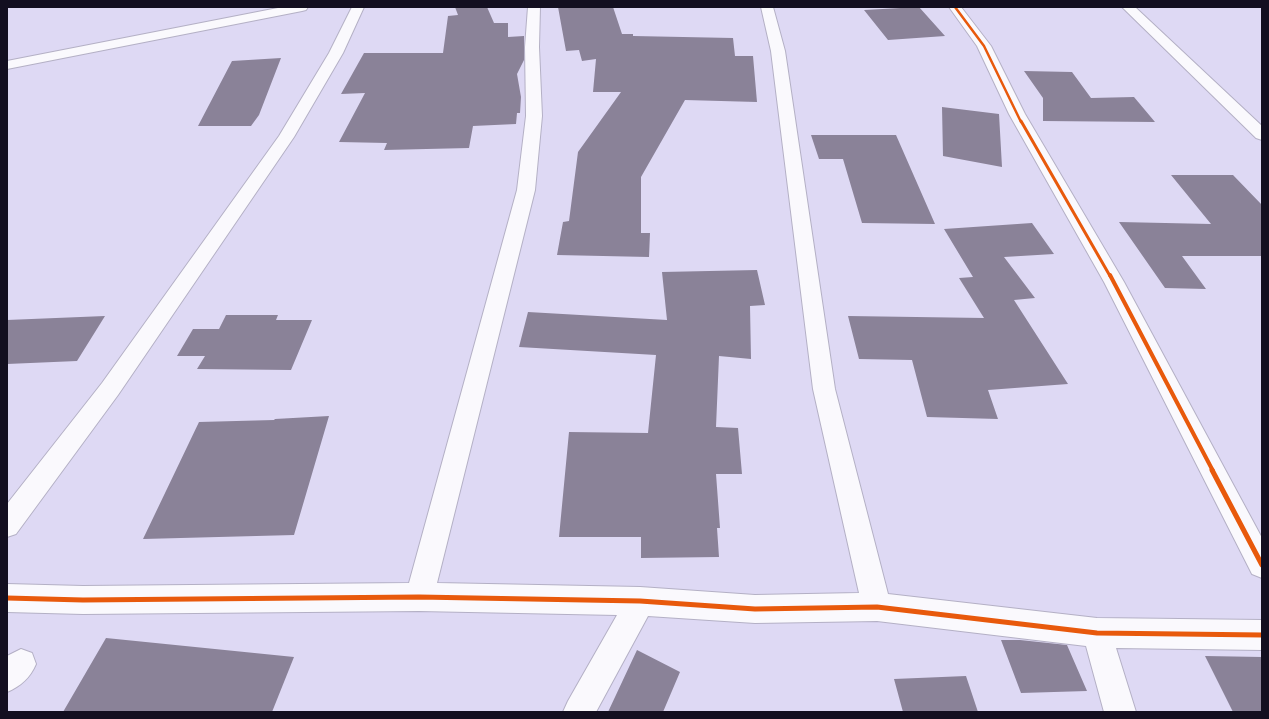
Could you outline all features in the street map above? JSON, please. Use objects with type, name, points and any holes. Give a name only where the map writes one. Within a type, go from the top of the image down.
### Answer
[{"type":"street","points":[[7,65],[302,7]]},
{"type":"street","points":[[7,525],[110,389],[286,137],[336,53],[358,7]]},
{"type":"street","points":[[419,597],[526,190],[534,116],[532,47],[534,7]]},
{"type":"street","points":[[767,7],[778,51],[824,389],[877,607]]},
{"type":"street","points":[[955,7],[984,46],[1017,114],[1114,282],[1262,565]]},
{"type":"street","points":[[1128,7],[1262,135]]},
{"type":"street","points":[[7,598],[84,600],[419,597],[640,602],[755,609],[877,607],[1097,634],[1262,635]]},
{"type":"street","points":[[579,712],[640,602]]},
{"type":"street","points":[[1097,634],[1120,712]]},
{"type":"building","points":[[455,7],[487,7],[494,23],[508,23],[508,37],[524,36],[524,60],[517,74],[521,97],[520,113],[517,113],[516,124],[473,126],[469,148],[384,150],[387,143],[339,142],[365,93],[341,94],[364,53],[443,53],[448,16],[458,15]]},
{"type":"building","points":[[558,7],[613,7],[622,34],[633,34],[633,36],[733,38],[735,56],[753,56],[757,102],[685,100],[641,177],[641,233],[650,233],[649,257],[557,255],[563,222],[569,221],[578,152],[621,92],[593,92],[596,59],[582,61],[579,50],[566,51]]},
{"type":"building","points":[[919,7],[945,36],[888,40],[864,10]]},
{"type":"building","points":[[281,58],[259,115],[251,126],[198,126],[232,61]]},
{"type":"building","points":[[1024,71],[1072,72],[1091,98],[1134,97],[1155,122],[1043,121],[1043,98]]},
{"type":"building","points":[[942,107],[999,114],[1002,167],[943,156]]},
{"type":"building","points":[[811,135],[896,135],[935,224],[862,223],[843,159],[819,159]]},
{"type":"building","points":[[1171,175],[1233,175],[1262,205],[1262,256],[1182,256],[1206,289],[1165,288],[1119,222],[1211,224]]},
{"type":"building","points":[[1032,223],[1054,254],[1004,257],[1035,298],[1014,300],[1068,384],[988,390],[998,419],[927,417],[912,360],[859,359],[848,316],[984,318],[959,278],[973,277],[944,229]]},
{"type":"building","points":[[757,270],[765,305],[750,306],[751,359],[719,356],[716,427],[738,428],[742,474],[716,474],[720,528],[717,528],[719,557],[641,558],[641,537],[559,537],[569,432],[648,433],[656,355],[519,347],[528,312],[667,320],[662,272]]},
{"type":"building","points":[[226,315],[278,315],[276,320],[312,320],[291,370],[197,369],[205,356],[177,356],[193,329],[219,329]]},
{"type":"building","points":[[105,316],[77,361],[7,364],[7,320]]},
{"type":"building","points":[[329,416],[294,535],[143,539],[199,422],[274,420]]},
{"type":"building","points":[[106,638],[294,657],[272,712],[63,712]]},
{"type":"building","points":[[1001,640],[1020,640],[1067,645],[1087,691],[1021,693]]},
{"type":"building","points":[[637,650],[680,672],[663,712],[608,712]]},
{"type":"building","points":[[1205,656],[1262,657],[1262,712],[1233,712]]},
{"type":"building","points":[[966,676],[978,712],[903,712],[894,679]]},
{"type":"cycle path","points":[[955,7],[984,46],[1017,114],[1114,282],[1262,565]]},
{"type":"cycle path","points":[[7,598],[83,600],[419,597],[640,601],[755,609],[877,607],[1097,633],[1262,635]]}]
